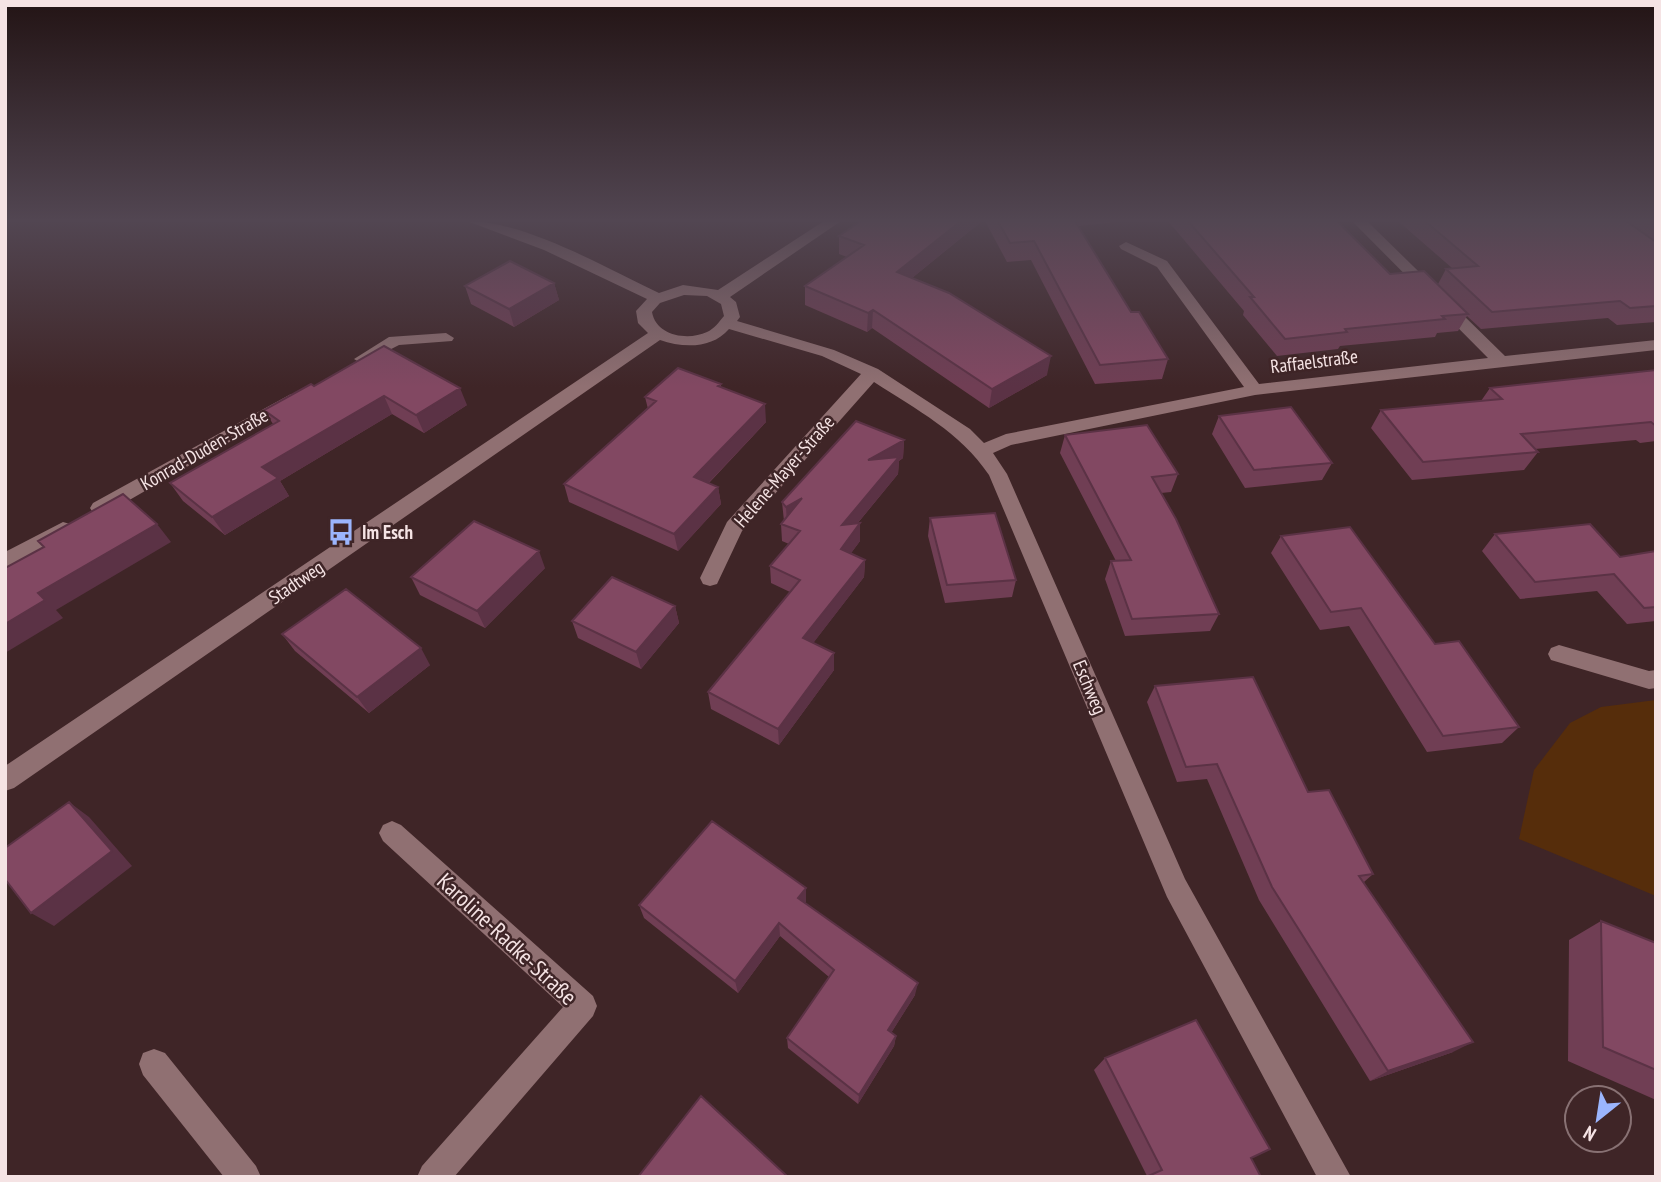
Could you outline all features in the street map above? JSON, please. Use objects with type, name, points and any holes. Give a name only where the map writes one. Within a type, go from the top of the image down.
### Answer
[{"type":"street","points":[[611,276],[658,298]]},
{"type":"street","points":[[720,296],[750,276]]},
{"type":"street","points":[[1171,276],[1255,390]]},
{"type":"street","points":[[1415,276],[1500,361]]},
{"type":"street","points":[[683,290],[710,292],[720,296],[732,309],[727,324],[719,331],[695,340],[667,339],[656,335],[643,321],[643,312],[658,298],[683,290]]},
{"type":"street","name":"Eschweg","points":[[727,324],[828,353],[872,373],[964,433],[982,451],[998,474],[1176,888],[1335,1177]]},
{"type":"street","name":"Stadtweg","points":[[5,780],[656,335]]},
{"type":"street","points":[[346,368],[395,341],[446,338]]},
{"type":"street","name":"Raffaelstraße","points":[[982,451],[1006,440],[1255,390],[1656,345]]},
{"type":"street","name":"Helene-Mayer-Straße","points":[[710,578],[734,527],[872,373]]},
{"type":"street","name":"Konrad-Duden-Straße","points":[[5,561],[310,389]]},
{"type":"street","points":[[1559,654],[1649,680],[1656,679]]},
{"type":"street","name":"Karoline-Radke-Straße","points":[[392,833],[583,1006],[433,1177]]},
{"type":"street","points":[[154,1064],[245,1177]]},
{"type":"shaded area","points":[[1656,700],[1656,896],[1519,839],[1534,770],[1570,723],[1601,707]]},
{"type":"building","points":[[483,276],[540,276],[554,283],[509,309],[465,286]]},
{"type":"building","points":[[819,276],[907,276],[949,293],[1051,356],[992,389],[873,310],[868,313],[805,286]]},
{"type":"building","points":[[1053,276],[1109,276],[1131,312],[1139,312],[1168,359],[1100,365]]},
{"type":"building","points":[[1236,276],[1429,276],[1468,314],[1285,339],[1250,297],[1254,297]]},
{"type":"building","points":[[1454,276],[1656,276],[1656,306],[1630,308],[1620,301],[1492,312]]},
{"type":"building","points":[[384,346],[460,388],[416,415],[384,396],[262,467],[278,478],[212,517],[170,483],[279,421],[264,410],[311,384],[314,386]]},
{"type":"building","points":[[678,368],[765,404],[694,477],[718,487],[674,534],[564,484],[656,401],[645,397]]},
{"type":"building","points":[[1656,370],[1656,426],[1651,422],[1521,434],[1538,452],[1423,462],[1381,410],[1502,399],[1490,388]]},
{"type":"building","points":[[1291,407],[1332,463],[1254,470],[1219,416]]},
{"type":"building","points":[[856,421],[904,440],[868,460],[899,457],[842,525],[860,523],[841,549],[865,560],[803,638],[834,653],[778,729],[708,692],[800,580],[770,566],[800,531],[781,524],[802,498],[786,507],[782,502]]},
{"type":"building","points":[[1147,425],[1178,474],[1152,477],[1176,519],[1219,614],[1132,619],[1111,561],[1131,560],[1065,435]]},
{"type":"building","points":[[123,494],[157,524],[38,593],[45,600],[5,624],[5,568],[44,547],[38,541]]},
{"type":"building","points":[[995,513],[1016,580],[947,585],[930,518]]},
{"type":"building","points":[[474,521],[539,551],[477,611],[411,577]]},
{"type":"building","points":[[1590,524],[1620,557],[1656,551],[1656,607],[1644,608],[1614,574],[1535,582],[1495,534]]},
{"type":"building","points":[[1350,527],[1435,644],[1459,641],[1519,727],[1443,736],[1361,608],[1331,612],[1281,536]]},
{"type":"building","points":[[612,577],[675,606],[636,652],[572,621]]},
{"type":"building","points":[[346,589],[421,648],[357,697],[282,634]]},
{"type":"building","points":[[1253,677],[1308,792],[1329,790],[1373,874],[1359,876],[1473,1042],[1388,1071],[1272,887],[1217,764],[1186,767],[1155,686]]},
{"type":"building","points":[[69,802],[112,851],[31,913],[5,879],[5,848]]},
{"type":"building","points":[[712,821],[806,888],[798,898],[918,983],[888,1030],[896,1036],[859,1095],[787,1038],[834,970],[779,923],[735,981],[639,905]]},
{"type":"building","points":[[1601,921],[1656,943],[1656,1070],[1603,1047]]},
{"type":"building","points":[[1196,1020],[1270,1149],[1251,1158],[1261,1177],[1146,1177],[1162,1170],[1105,1058]]},
{"type":"building","points":[[701,1096],[788,1177],[638,1177]]},
{"type":"place","name":"Im Esch","points":[[341,532]]}]
